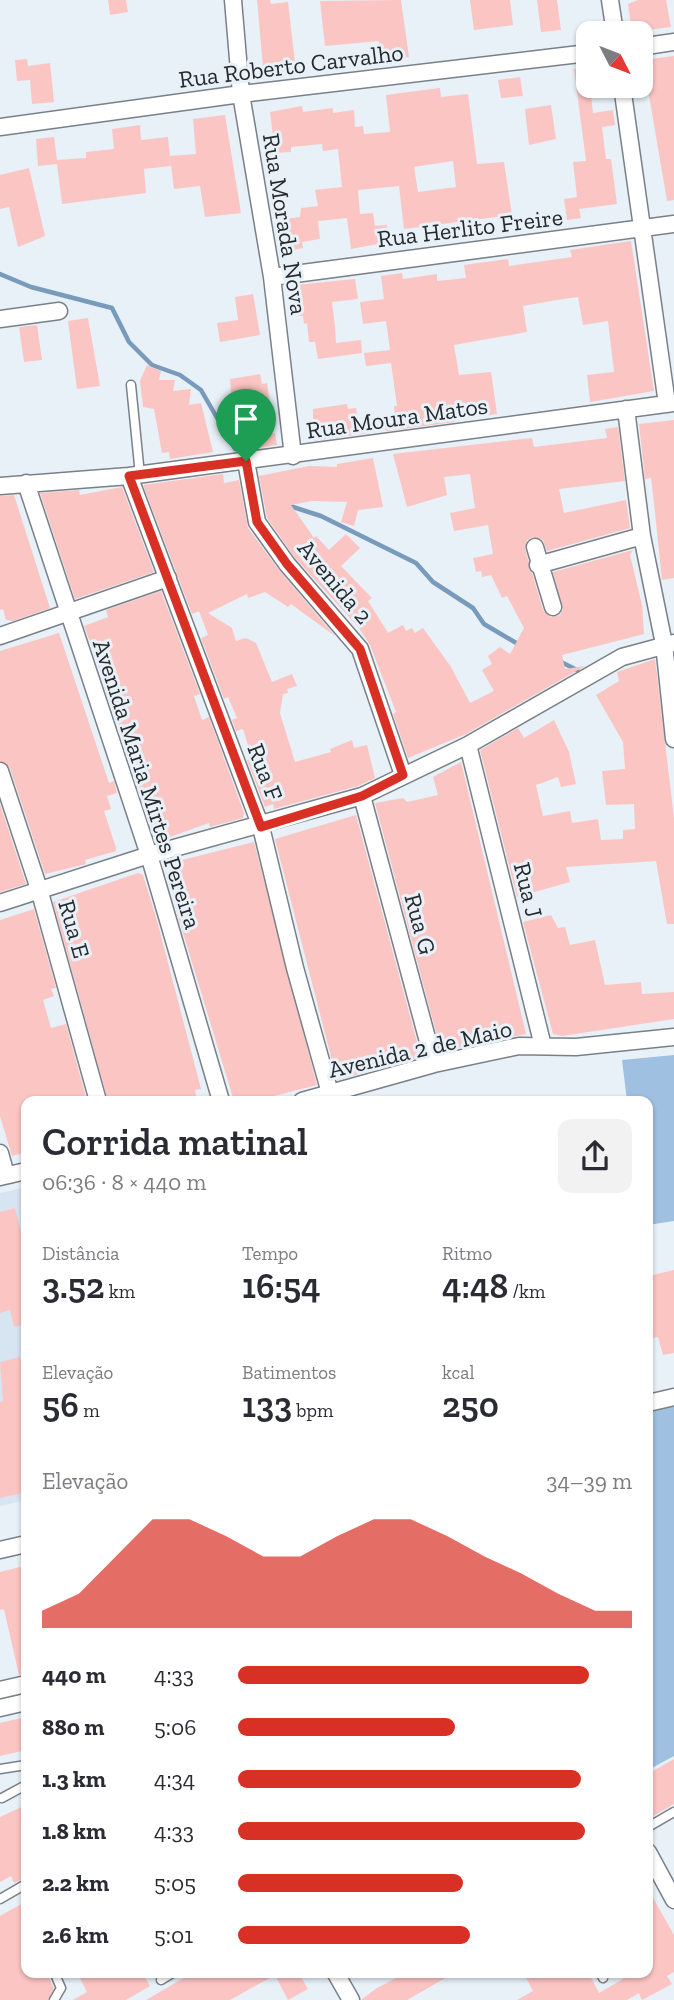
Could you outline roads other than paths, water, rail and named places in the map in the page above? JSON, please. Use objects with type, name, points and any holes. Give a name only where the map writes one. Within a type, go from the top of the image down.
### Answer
[{"type":"street","name":"Rua Morada Nova","points":[[233,0],[241,94],[272,277],[293,456]]},
{"type":"street","points":[[610,0],[613,21]]},
{"type":"street","points":[[653,45],[674,42]]},
{"type":"street","name":"Rua Roberto Carvalho","points":[[0,127],[241,94],[576,54]]},
{"type":"street","points":[[624,98],[670,404]]},
{"type":"street","name":"Rua Herlito Freire","points":[[272,277],[674,223]]},
{"type":"street","points":[[0,319],[59,312]]},
{"type":"street","name":"Rua Moura Matos","points":[[0,486],[134,475],[293,456],[670,404]]},
{"type":"street","points":[[626,409],[642,536],[669,643],[669,691],[674,739]]},
{"type":"street","name":"Avenida 2","points":[[246,461],[257,522],[287,564],[360,649],[403,775]]},
{"type":"street","name":"Rua F","points":[[134,475],[168,578],[261,827],[330,1093]]},
{"type":"street","name":"Avenida Maria Mirtes Pereira","points":[[26,483],[149,855],[220,1096]]},
{"type":"street","points":[[538,565],[642,536]]},
{"type":"street","points":[[535,547],[538,565],[553,607]]},
{"type":"street","points":[[0,636],[168,578]]},
{"type":"street","points":[[0,903],[149,855],[261,827],[362,796],[468,745],[622,657],[669,643]]},
{"type":"street","name":"Rua J","points":[[468,745],[543,1046]]},
{"type":"street","name":"Rua E","points":[[0,771],[39,889],[97,1096]]},
{"type":"street","name":"Rua G","points":[[362,796],[435,1064]]},
{"type":"street","name":"Avenida 2 de Maio","points":[[320,1096],[435,1064],[519,1046],[600,1045],[674,1037]]},
{"type":"street","points":[[0,1153],[3,1176],[21,1172]]},
{"type":"street","points":[[653,1402],[674,1397]]},
{"type":"street","points":[[0,1550],[21,1545]]},
{"type":"street","points":[[0,1690],[21,1685]]},
{"type":"street","points":[[0,1708],[21,1703]]},
{"type":"street","points":[[653,1864],[674,1899]]},
{"type":"street","points":[[338,1978],[351,2000]]},
{"type":"lane","points":[[131,385],[134,475]]},
{"type":"lane","points":[[0,1769],[21,1766]]},
{"type":"lane","points":[[2,1798],[21,1788]]},
{"type":"lane","points":[[653,1824],[674,1812]]},
{"type":"lane","points":[[0,1899],[21,1887]]},
{"type":"lane","points":[[54,2000],[61,1988],[57,1978]]},
{"type":"waterway","points":[[0,274],[31,287],[112,308],[129,342],[152,365],[180,375],[201,390],[235,449]]},
{"type":"waterway","points":[[290,506],[321,516],[416,563],[433,582],[473,608],[484,624],[518,644]]},
{"type":"waterway","points":[[559,661],[577,670]]}]
